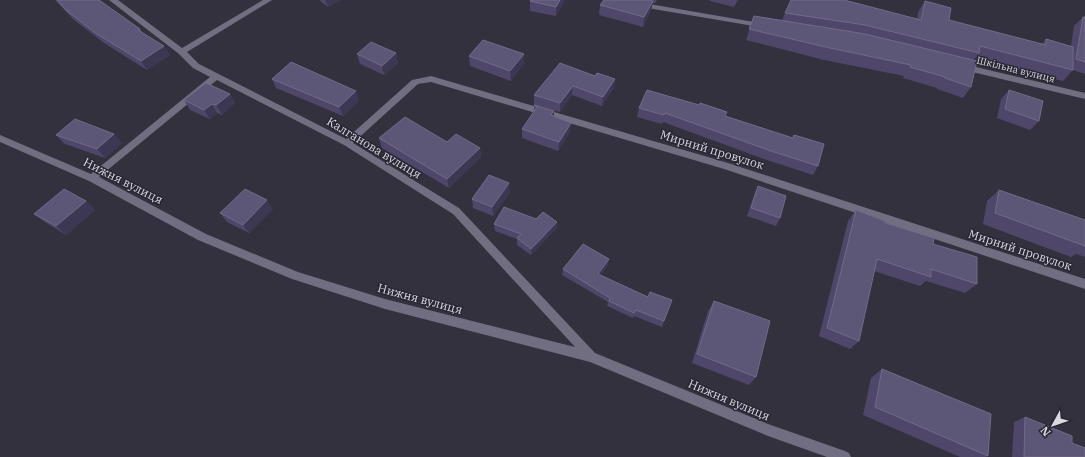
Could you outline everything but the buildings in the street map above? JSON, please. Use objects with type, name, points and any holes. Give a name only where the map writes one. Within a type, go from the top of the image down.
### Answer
[{"type":"street","name":"Калганова вулиця","points":[[112,0],[182,52],[196,66],[347,143],[456,211],[591,357]]},
{"type":"street","points":[[182,52],[268,0]]},
{"type":"street","points":[[612,0],[774,27]]},
{"type":"street","name":"Шкільна вулиця","points":[[957,65],[1085,96]]},
{"type":"street","points":[[92,178],[215,77]]},
{"type":"street","name":"Мирний провулок","points":[[347,143],[415,82],[432,79],[725,166],[1085,284]]},
{"type":"street","name":"Нижня вулиця","points":[[0,138],[92,178],[202,237],[296,276],[385,304],[591,357],[768,430],[845,457]]}]
